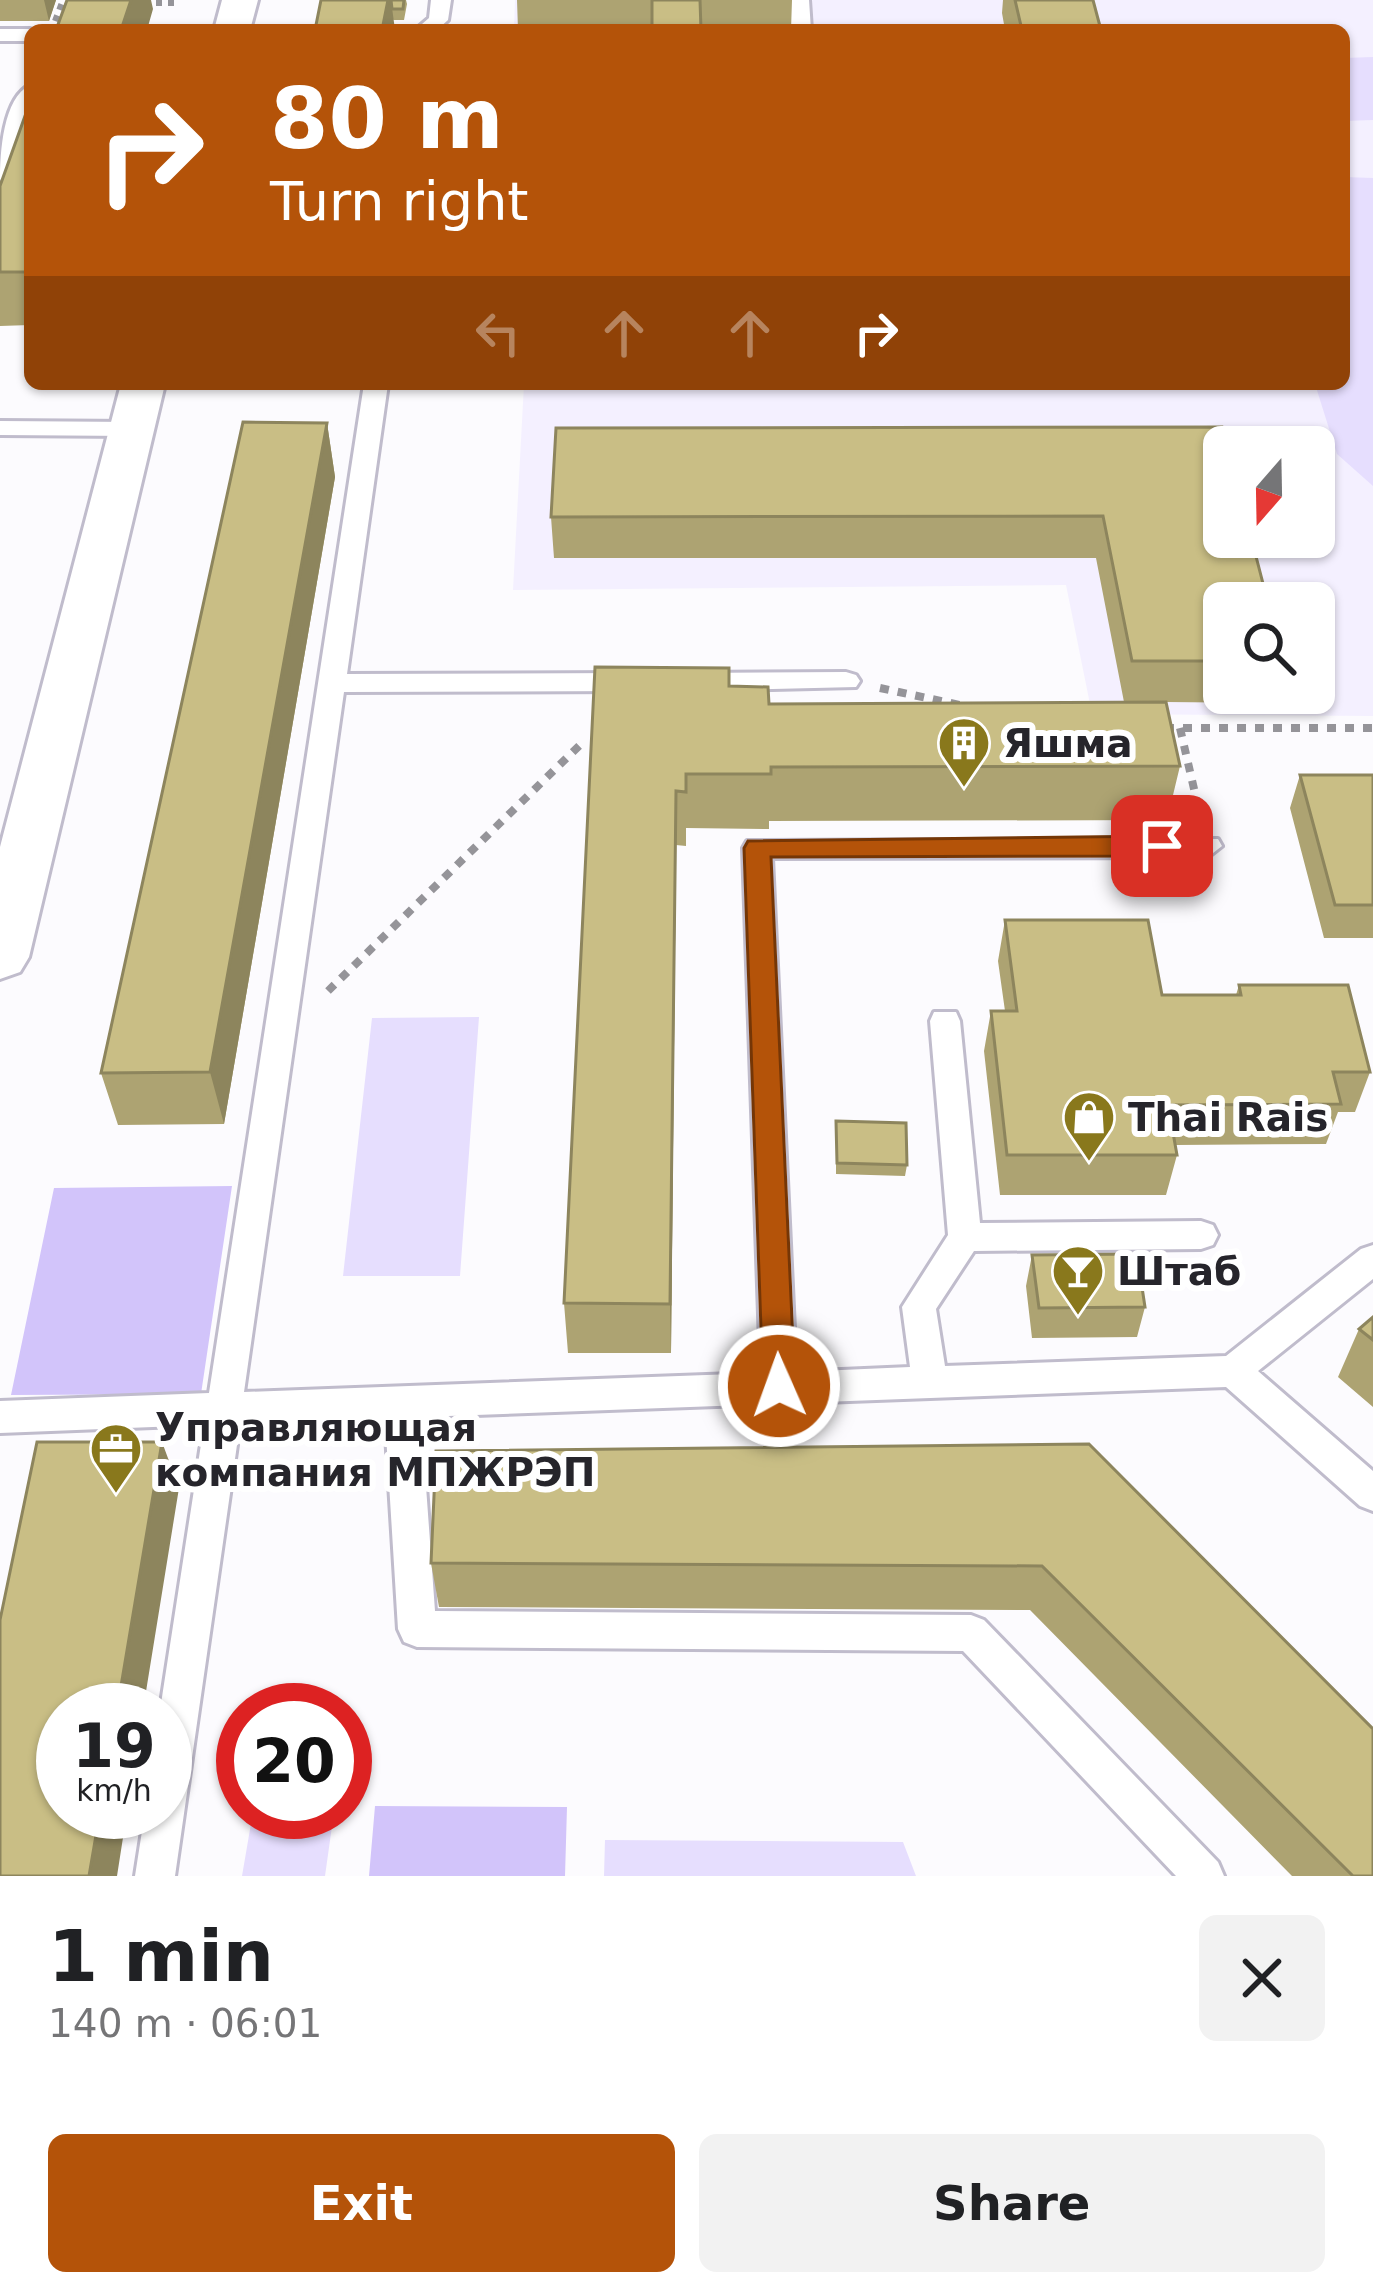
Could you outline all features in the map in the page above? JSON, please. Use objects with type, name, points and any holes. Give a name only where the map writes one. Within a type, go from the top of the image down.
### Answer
[{"type":"street","points":[[0,957],[138,406]]},
{"type":"lane","points":[[0,174],[24,108]]},
{"type":"lane","points":[[184,1683],[375,390]]},
{"type":"lane","points":[[0,428],[138,406]]},
{"type":"lane","points":[[331,683],[846,682]]},
{"type":"lane","points":[[779,1386],[758,848],[1208,846]]},
{"type":"lane","points":[[930,1381],[919,1307],[965,1237],[945,1021]]},
{"type":"lane","points":[[965,1237],[1201,1235]]},
{"type":"lane","points":[[0,1417],[1233,1371],[1373,1258]]},
{"type":"lane","points":[[1233,1371],[1373,1494]]},
{"type":"lane","points":[[402,1402],[417,1629],[971,1633],[1204,1876]]},
{"type":"lane","points":[[155,1876],[161,1839]]},
{"type":"path","points":[[132,3],[178,3]]},
{"type":"path","points":[[846,682],[962,705]]},
{"type":"path","points":[[1159,728],[1373,728]]},
{"type":"path","points":[[1180,728],[1208,846]]},
{"type":"path","points":[[278,1040],[584,740]]},
{"type":"shaded area","points":[[515,0],[1373,0],[1373,716],[1092,714],[1066,585],[513,590],[524,390],[1350,390],[1350,24],[514,24]]},
{"type":"shaded area","points":[[1373,57],[1373,120],[1350,121],[1350,58]]},
{"type":"shaded area","points":[[1350,177],[1373,178],[1373,486],[1337,454],[1335,426],[1328,426],[1317,390],[1350,390]]},
{"type":"shaded area","points":[[479,1017],[460,1276],[343,1276],[372,1018]]},
{"type":"shaded area","points":[[232,1186],[201,1394],[11,1395],[54,1188]]},
{"type":"shaded area","points":[[375,1806],[567,1807],[565,1876],[369,1876]]},
{"type":"shaded area","points":[[248,1839],[330,1839],[325,1876],[242,1876]]},
{"type":"shaded area","points":[[605,1840],[903,1842],[916,1876],[604,1876]]},
{"type":"building","points":[[67,0],[131,0],[123,24],[58,24]]},
{"type":"building","points":[[321,0],[388,0],[383,24],[316,24]]},
{"type":"building","points":[[391,0],[404,0],[403,9],[392,9]]},
{"type":"building","points":[[652,0],[700,0],[701,24],[652,24]]},
{"type":"building","points":[[1015,0],[1093,0],[1099,24],[1021,24]]},
{"type":"building","points":[[24,119],[24,272],[0,272],[0,186]]},
{"type":"building","points":[[243,422],[327,423],[210,1072],[101,1073]]},
{"type":"building","points":[[1203,427],[1203,558],[1256,558],[1263,582],[1203,582],[1203,661],[1132,661],[1103,516],[551,517],[556,428]]},
{"type":"building","points":[[595,667],[729,668],[729,686],[768,687],[769,704],[1166,702],[1180,766],[771,767],[771,774],[686,774],[686,792],[676,791],[670,1304],[564,1303]]},
{"type":"building","points":[[1300,775],[1373,775],[1373,905],[1335,905]]},
{"type":"building","points":[[1005,920],[1148,920],[1162,995],[1241,995],[1239,985],[1348,985],[1370,1072],[1333,1072],[1341,1104],[1168,1105],[1177,1155],[1007,1155],[991,1011],[1017,1011]]},
{"type":"building","points":[[836,1121],[906,1123],[907,1165],[837,1163]]},
{"type":"building","points":[[1137,1254],[1145,1307],[1039,1308],[1032,1255]]},
{"type":"building","points":[[1373,1317],[1373,1340],[1359,1329]]},
{"type":"building","points":[[37,1442],[162,1442],[122,1683],[36,1683],[36,1839],[95,1839],[89,1876],[0,1876],[0,1620]]},
{"type":"building","points":[[1089,1444],[1373,1729],[1373,1876],[1353,1876],[1042,1566],[431,1563],[436,1451]]},
{"type":"place","name":"Яшма","points":[[964,789]]},
{"type":"place","name":"Thai Rais","points":[[1089,1163]]},
{"type":"place","name":"Штаб","points":[[1078,1317]]},
{"type":"place","name":"Управляющая компания МПЖРЭП","points":[[116,1495]]},
{"type":"route","points":[[779,1386],[758,848],[1162,846]]}]
